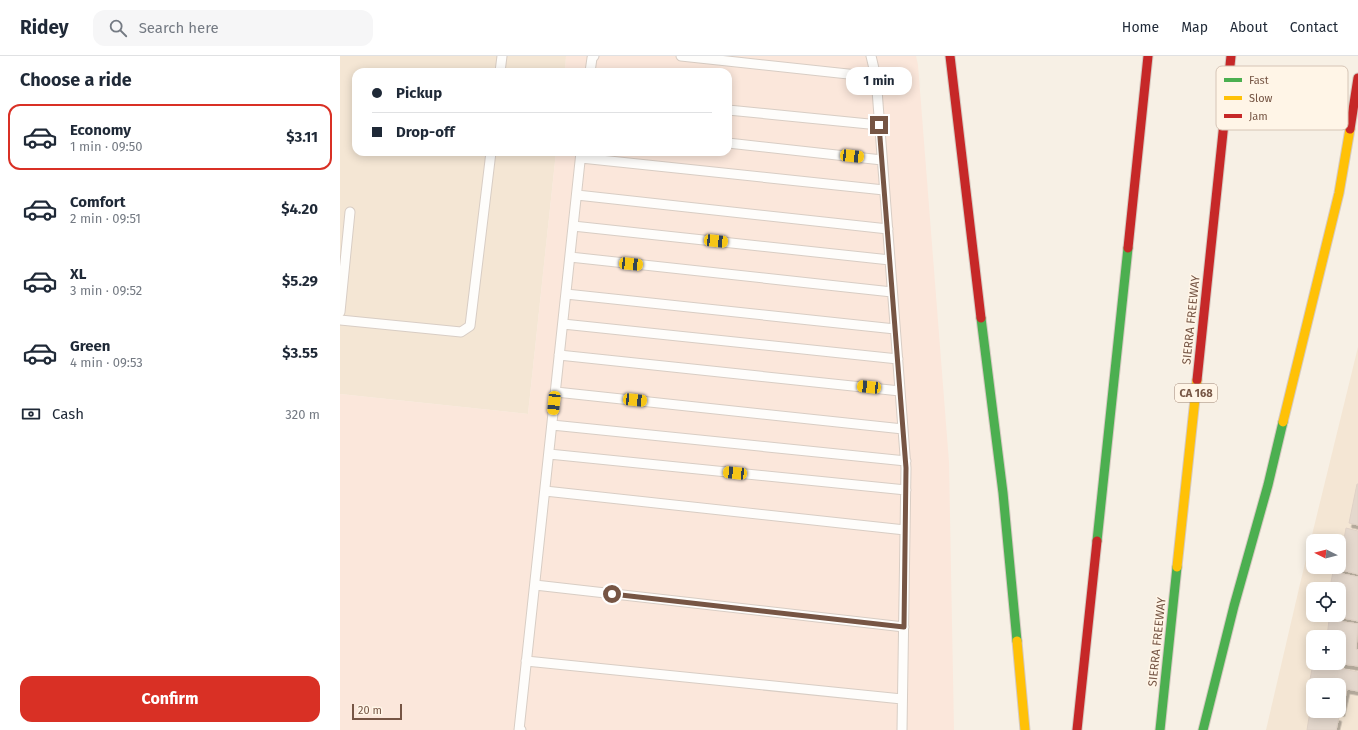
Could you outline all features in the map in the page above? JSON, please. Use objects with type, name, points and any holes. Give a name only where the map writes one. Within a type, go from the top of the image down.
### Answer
[{"type":"highway","points":[[950,56],[968,216],[1004,493],[1025,730]]},
{"type":"highway","points":[[1078,730],[1148,56]]},
{"type":"highway","name":"SIERRA FREEWAY","points":[[1230,66],[1231,56]]},
{"type":"highway","points":[[1203,730],[1234,606],[1268,485],[1292,378],[1339,194],[1358,78]]},
{"type":"highway","name":"SIERRA FREEWAY","points":[[1160,730],[1223,130]]},
{"type":"lane","points":[[500,68],[502,56]]},
{"type":"lane","points":[[591,68],[592,58],[594,56]]},
{"type":"lane","points":[[686,56],[876,77]]},
{"type":"lane","points":[[871,56],[876,77],[906,461],[902,730]]},
{"type":"lane","points":[[732,110],[879,125]]},
{"type":"lane","points":[[732,143],[882,160]]},
{"type":"lane","points":[[340,320],[461,332],[470,326],[491,156]]},
{"type":"lane","points":[[521,730],[519,730],[526,661],[581,156]]},
{"type":"lane","points":[[590,156],[884,190]]},
{"type":"lane","points":[[576,195],[888,228]]},
{"type":"lane","points":[[340,312],[350,212]]},
{"type":"lane","points":[[573,226],[890,260]]},
{"type":"lane","points":[[570,257],[892,292]]},
{"type":"lane","points":[[566,294],[895,329]]},
{"type":"lane","points":[[563,324],[898,360]]},
{"type":"lane","points":[[559,355],[900,390]]},
{"type":"lane","points":[[556,392],[903,429]]},
{"type":"lane","points":[[552,425],[906,461]]},
{"type":"lane","points":[[549,454],[906,490]]},
{"type":"lane","points":[[545,491],[905,530]]},
{"type":"lane","points":[[535,585],[904,627]]},
{"type":"lane","points":[[526,661],[902,699]]},
{"type":"shaded area","points":[[340,56],[566,56],[565,68],[352,68],[352,156],[556,156],[528,414],[340,394]]},
{"type":"shaded area","points":[[566,56],[916,56],[918,65],[949,462],[954,730],[340,730],[340,394],[528,414],[556,156],[732,156],[732,68],[565,68]]},
{"type":"shaded area","points":[[1358,347],[1358,730],[1266,730],[1306,559],[1306,574],[1346,574],[1346,534],[1312,534]]},
{"type":"building","points":[[1358,484],[1358,525],[1349,523]]},
{"type":"building","points":[[1346,528],[1358,531],[1358,574],[1346,571]]},
{"type":"building","points":[[1333,574],[1343,574],[1358,577],[1358,621],[1346,618],[1346,582],[1331,582]]},
{"type":"building","points":[[1329,622],[1358,624],[1356,649],[1358,650],[1358,666],[1346,664],[1346,630],[1328,630]]},
{"type":"building","points":[[1312,670],[1346,670],[1358,672],[1358,691],[1347,689],[1346,694],[1346,678],[1310,678]]},
{"type":"building","points":[[1309,718],[1339,718],[1336,730],[1307,730]]},
{"type":"traffic: fast","points":[[1097,541],[1128,248]]},
{"type":"traffic: fast","points":[[981,318],[1003,493],[1017,641]]},
{"type":"traffic: fast","points":[[1203,730],[1234,606],[1268,485],[1283,422]]},
{"type":"traffic: fast","points":[[1160,730],[1177,567]]},
{"type":"traffic: slow","points":[[1283,422],[1339,193],[1350,129]]},
{"type":"traffic: slow","points":[[1177,567],[1197,380]]},
{"type":"traffic: slow","points":[[1017,641],[1025,730]]},
{"type":"traffic: jam","points":[[950,56],[981,318]]},
{"type":"traffic: jam","points":[[1128,248],[1148,56]]},
{"type":"traffic: jam","points":[[1230,66],[1231,56]]},
{"type":"traffic: jam","points":[[1350,129],[1358,78]]},
{"type":"traffic: jam","points":[[1197,380],[1223,130]]},
{"type":"traffic: jam","points":[[1077,730],[1097,541]]},
{"type":"route","points":[[612,594],[904,627],[906,468],[879,125]]}]
